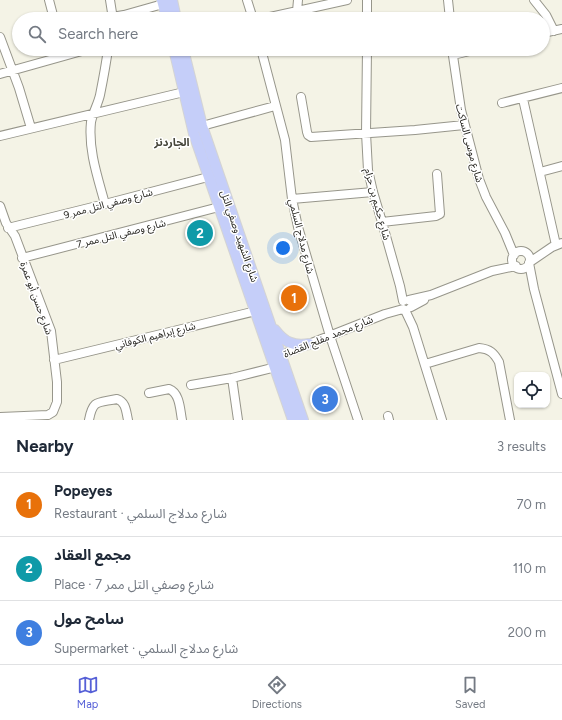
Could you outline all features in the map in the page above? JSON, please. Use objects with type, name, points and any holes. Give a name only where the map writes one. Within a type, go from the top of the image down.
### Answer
[{"type":"main road","points":[[166,1],[167,12]]},
{"type":"main road","points":[[166,1],[172,12]]},
{"type":"main road","name":"شارع الشهيد وصفي التل","points":[[176,56],[194,134],[208,177],[256,311],[303,420]]},
{"type":"main road","name":"شارع الشهيد وصفي التل","points":[[185,56],[202,126],[271,325],[278,361],[293,420]]},
{"type":"main road","points":[[271,325],[282,338],[290,343],[299,345],[309,344]]},
{"type":"street","points":[[49,0],[52,12]]},
{"type":"street","points":[[110,0],[112,12]]},
{"type":"street","points":[[247,0],[251,12]]},
{"type":"street","points":[[297,11],[298,0]]},
{"type":"street","points":[[292,12],[347,0]]},
{"type":"street","points":[[367,0],[367,12]]},
{"type":"street","points":[[448,0],[449,12]]},
{"type":"street","points":[[534,0],[544,12]]},
{"type":"street","points":[[134,12],[166,1]]},
{"type":"street","points":[[550,23],[554,31]]},
{"type":"street","points":[[550,32],[562,29]]},
{"type":"street","points":[[0,37],[20,88],[31,128]]},
{"type":"street","points":[[0,74],[63,56]]},
{"type":"street","points":[[105,204],[97,175],[91,143],[91,127],[93,114],[100,95],[107,56]]},
{"type":"street","name":"شارع مدلاج السلمي","points":[[263,56],[285,140],[292,199],[298,228],[330,336],[358,420]]},
{"type":"street","name":"شارع حكيم بن حزام","points":[[367,56],[366,133],[368,170],[400,286],[442,420]]},
{"type":"street","name":"شارع موسى الساكت","points":[[454,56],[461,110],[468,143],[483,190],[505,233],[513,256]]},
{"type":"street","points":[[502,103],[523,99],[562,88]]},
{"type":"street","points":[[0,136],[184,92]]},
{"type":"street","points":[[301,97],[307,132],[311,137],[464,125]]},
{"type":"street","points":[[523,99],[557,245]]},
{"type":"street","points":[[202,126],[275,106]]},
{"type":"street","points":[[540,172],[562,166]]},
{"type":"street","points":[[382,222],[436,216],[440,214],[437,174]]},
{"type":"street","name":"شارع وصفي التل ممر 9","points":[[8,228],[208,177]]},
{"type":"street","points":[[292,199],[373,192]]},
{"type":"street","name":"شارع حسن أبو عمرة","points":[[0,206],[8,228],[15,236],[22,258],[50,326],[57,402],[53,412],[48,415],[0,417]]},
{"type":"street","name":"شارع وصفي التل ممر 7","points":[[22,258],[219,207]]},
{"type":"street","name":"شارع موسى الساكت","points":[[505,233],[524,252]]},
{"type":"street","points":[[534,289],[513,262],[513,256],[517,252],[524,252],[557,245]]},
{"type":"street","points":[[518,267],[525,267],[530,262],[557,245]]},
{"type":"street","points":[[524,252],[530,257],[534,289],[562,394]]},
{"type":"street","name":"شارع محمد مفلح القضاة","points":[[492,271],[513,256]]},
{"type":"street","name":"شارع محمد مفلح القضاة","points":[[191,385],[232,378],[278,361],[309,344],[492,271],[518,267]]},
{"type":"street","name":"شارع إبراهيم الكوفاني","points":[[54,360],[256,311]]},
{"type":"street","points":[[425,364],[479,348],[487,349],[495,354],[499,362],[510,420]]},
{"type":"street","points":[[232,378],[238,420]]},
{"type":"street","points":[[149,393],[169,389],[176,393],[182,420]]},
{"type":"street","points":[[90,420],[94,405],[117,399],[123,402],[126,407],[128,420]]},
{"type":"place","name":"مجمع العقاد","points":[[200,233]]},
{"type":"place","name":"Popeyes","points":[[294,298]]},
{"type":"place","name":"سامح مول","points":[[325,399]]},
{"type":"district","name":"الجاردنز","points":[[172,142]]}]
